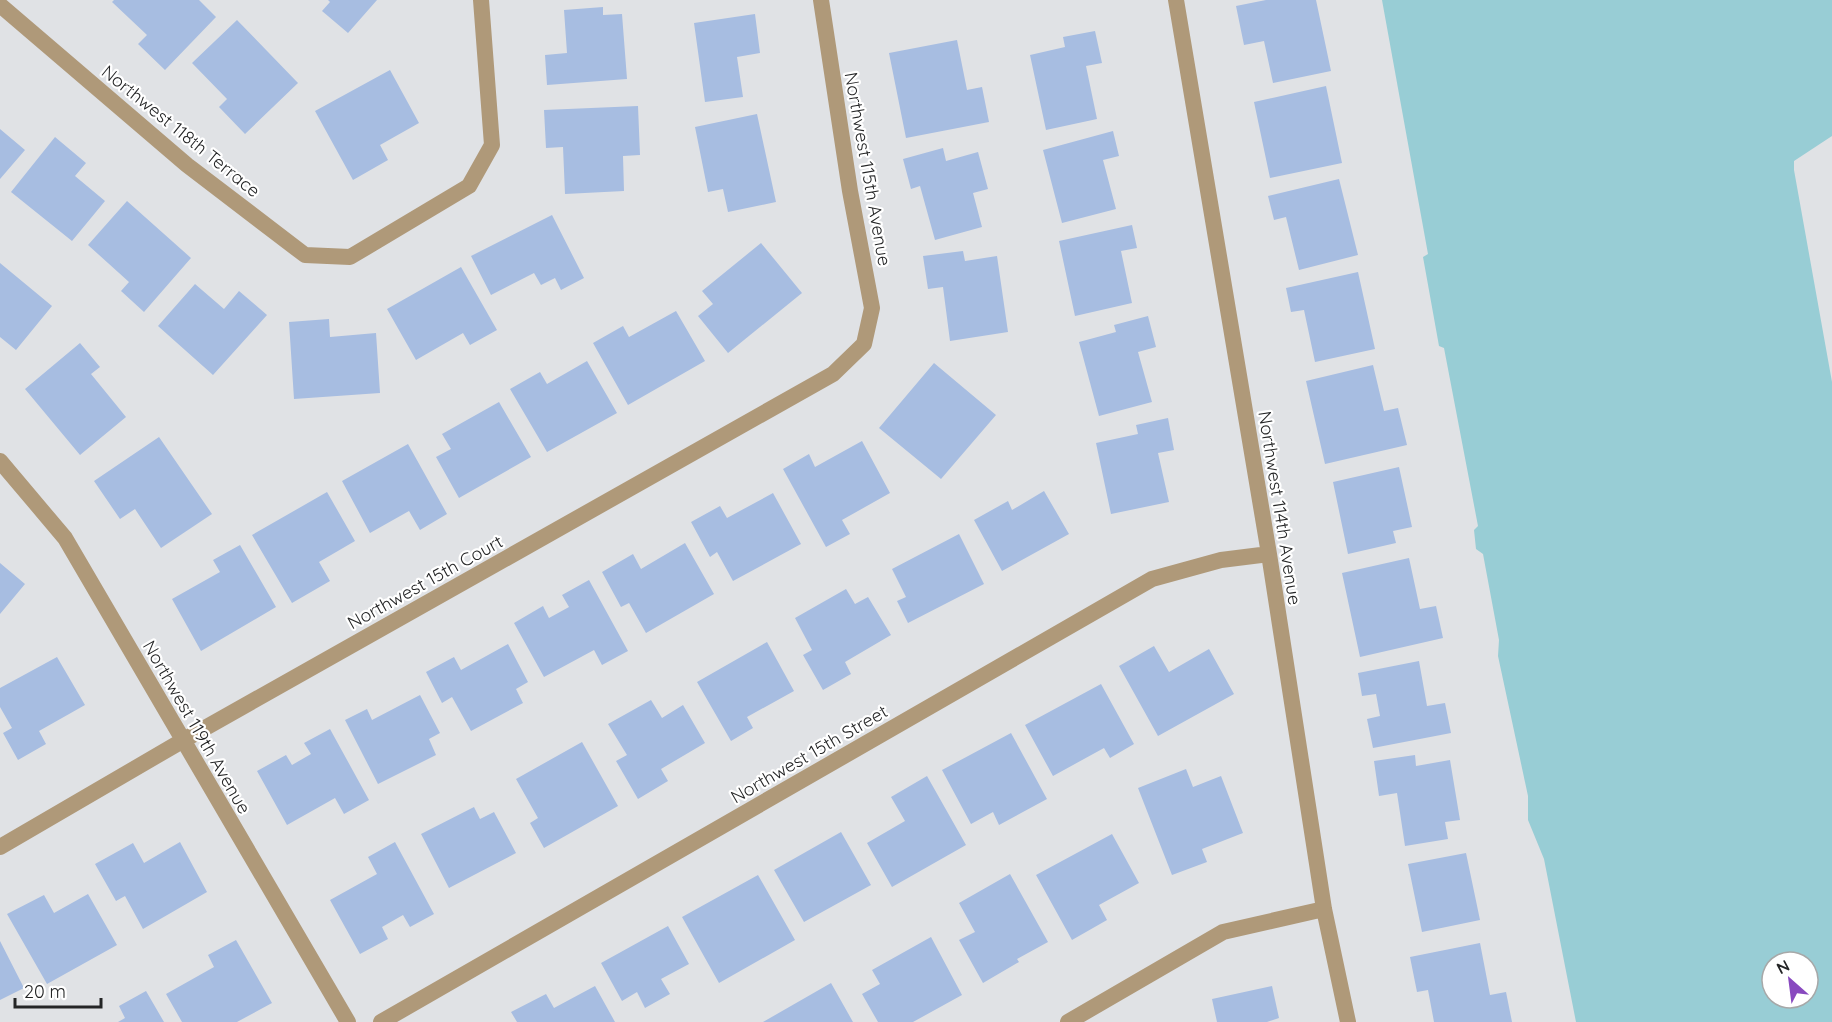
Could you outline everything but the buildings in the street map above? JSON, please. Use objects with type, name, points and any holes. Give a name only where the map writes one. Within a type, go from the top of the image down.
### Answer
[{"type":"street","name":"Northwest 118th Terrace","points":[[0,5],[187,165],[305,255],[350,257],[469,186],[492,145],[481,0]]},
{"type":"street","name":"Northwest 115th Avenue","points":[[821,0],[850,191],[872,308],[864,344]]},
{"type":"street","name":"Northwest 114th Avenue","points":[[1176,0],[1269,554],[1324,909],[1348,1022]]},
{"type":"street","name":"Northwest 15th Court","points":[[0,847],[182,741],[833,374],[864,344]]},
{"type":"street","name":"Northwest 119th Avenue","points":[[0,461],[65,538],[348,1022]]},
{"type":"street","name":"Northwest 15th Street","points":[[381,1022],[1152,579],[1221,560],[1269,554]]},
{"type":"street","points":[[1068,1022],[1223,932],[1324,909]]},
{"type":"water","points":[[1382,0],[1832,0],[1832,136],[1794,161],[1794,170],[1832,382],[1832,1022],[1576,1022],[1544,859],[1528,820],[1528,796],[1498,656],[1499,640],[1483,554],[1476,549],[1474,530],[1478,526],[1444,348],[1439,346],[1423,257],[1428,254]]}]
